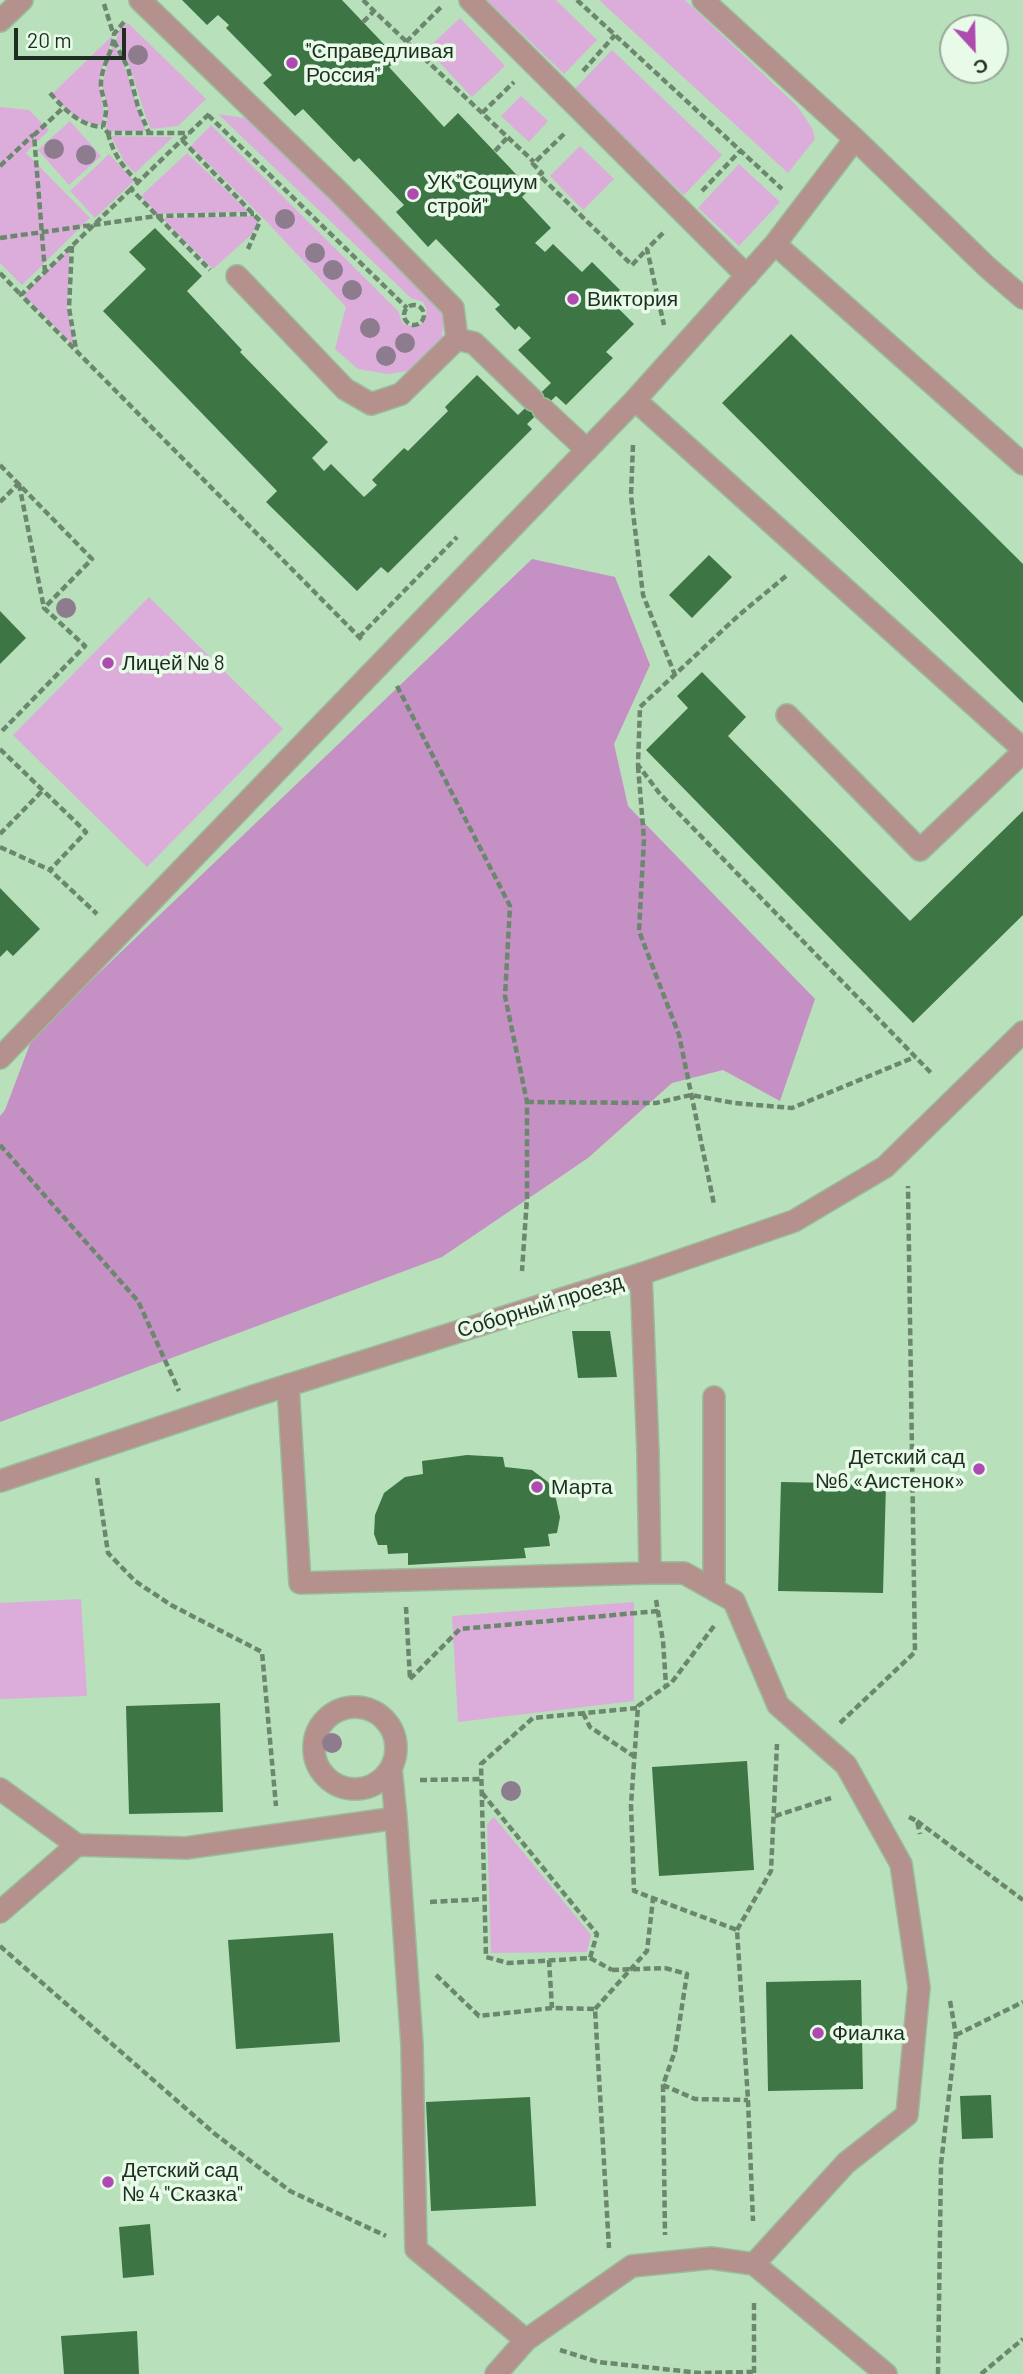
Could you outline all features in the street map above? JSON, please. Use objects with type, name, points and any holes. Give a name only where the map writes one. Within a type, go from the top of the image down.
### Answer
[{"type":"street","points":[[470,0],[585,115],[689,206],[747,276]]},
{"type":"street","points":[[703,0],[1023,298]]},
{"type":"street","points":[[135,9],[338,192],[453,308],[457,339]]},
{"type":"street","points":[[0,1058],[635,400],[775,244],[855,139]]},
{"type":"street","points":[[775,244],[1023,464]]},
{"type":"street","points":[[237,276],[345,389],[372,404],[401,394],[457,339]]},
{"type":"street","points":[[457,339],[474,343],[587,450]]},
{"type":"street","points":[[635,400],[1023,751],[920,850],[788,715]]},
{"type":"street","name":"Соборный проезд","points":[[0,1481],[288,1385],[641,1274],[794,1221],[885,1167],[1023,1032]]},
{"type":"street","points":[[641,1274],[650,1570]]},
{"type":"street","points":[[288,1385],[300,1583],[650,1570],[684,1573],[734,1601],[778,1705],[846,1765],[901,1864],[919,1987],[907,2115],[846,2163],[754,2264]]},
{"type":"street","points":[[714,1397],[714,1590]]},
{"type":"street","points":[[391,1768],[412,2045],[416,2249],[526,2340]]},
{"type":"street","points":[[0,1789],[77,1846],[186,1848],[396,1818]]},
{"type":"street","points":[[0,1912],[77,1846]]},
{"type":"street","points":[[496,2374],[526,2340],[632,2266],[711,2258],[754,2264],[886,2374]]},
{"type":"path","points":[[363,0],[534,162],[542,173],[539,175],[632,265],[740,151]]},
{"type":"path","points":[[406,42],[449,0]]},
{"type":"path","points":[[576,0],[802,208]]},
{"type":"path","points":[[104,4],[114,41],[128,68],[138,107],[149,133]]},
{"type":"path","points":[[114,34],[135,9]]},
{"type":"path","points":[[363,22],[374,11]]},
{"type":"path","points":[[580,75],[615,35]]},
{"type":"path","points":[[103,127],[106,110],[100,85],[114,41]]},
{"type":"path","points":[[482,113],[533,63]]},
{"type":"path","points":[[50,93],[63,108],[84,123],[103,127],[108,134],[110,145],[125,169],[138,182]]},
{"type":"path","points":[[0,166],[63,108]]},
{"type":"path","points":[[21,295],[213,110]]},
{"type":"path","points":[[208,115],[407,308]]},
{"type":"path","points":[[534,162],[585,115]]},
{"type":"path","points":[[108,134],[190,133]]},
{"type":"path","points":[[34,135],[45,273]]},
{"type":"path","points":[[495,151],[507,138]]},
{"type":"path","points":[[182,141],[260,221]]},
{"type":"path","points":[[131,189],[213,274]]},
{"type":"path","points":[[0,238],[157,216],[254,214]]},
{"type":"path","points":[[72,246],[69,308],[76,351]]},
{"type":"path","points":[[647,249],[665,332]]},
{"type":"path","points":[[0,273],[384,661],[510,906],[505,996],[527,1102],[527,1198],[522,1271]]},
{"type":"path","points":[[635,400],[631,496],[643,594],[675,675]]},
{"type":"path","points":[[0,465],[92,559],[44,608]]},
{"type":"path","points":[[0,502],[19,483]]},
{"type":"path","points":[[0,733],[85,646],[44,608],[19,483]]},
{"type":"path","points":[[714,1204],[679,1035],[639,931],[644,839],[638,765],[640,707],[739,615],[809,557]]},
{"type":"path","points":[[0,749],[86,832],[50,870]]},
{"type":"path","points":[[638,765],[660,794],[932,1074]]},
{"type":"path","points":[[0,834],[43,790]]},
{"type":"path","points":[[0,848],[50,870],[98,915]]},
{"type":"path","points":[[527,1102],[656,1103],[691,1095],[734,1103],[792,1108],[915,1057]]},
{"type":"path","points":[[0,1145],[138,1301],[191,1417]]},
{"type":"path","points":[[820,1742],[915,1652],[908,1184]]},
{"type":"path","points":[[92,1450],[108,1553],[135,1581],[171,1605],[262,1652],[274,1774]]},
{"type":"path","points":[[650,1570],[663,1641],[666,1686]]},
{"type":"path","points":[[405,1580],[410,1679],[460,1629],[657,1611]]},
{"type":"path","points":[[665,2263],[663,2085],[675,2051],[687,1974],[665,1968],[612,1970],[590,1958],[508,1963],[486,1957],[481,1764],[533,1718],[638,1708],[671,1682],[734,1601]]},
{"type":"path","points":[[638,1708],[631,1805],[634,1891],[737,1930]]},
{"type":"path","points":[[583,1713],[590,1727],[635,1757]]},
{"type":"path","points":[[526,2340],[598,2362],[700,2373],[755,2374],[748,2100],[737,1930],[771,1871],[777,1749]]},
{"type":"path","points":[[413,1780],[482,1780]]},
{"type":"path","points":[[482,1793],[597,1934],[590,1958]]},
{"type":"path","points":[[917,1821],[1023,1900]]},
{"type":"path","points":[[442,1902],[485,1899]]},
{"type":"path","points":[[611,2280],[595,2009],[647,1951],[653,1899]]},
{"type":"path","points":[[0,1946],[215,2134],[290,2190],[416,2249]]},
{"type":"path","points":[[549,1960],[552,2008]]},
{"type":"path","points":[[433,1972],[479,2016],[552,2008],[595,2009]]},
{"type":"path","points":[[956,2035],[1023,2002]]},
{"type":"path","points":[[663,2085],[695,2099],[748,2100]]},
{"type":"path","points":[[938,2374],[941,2164]]},
{"type":"path","points":[[981,2374],[1023,2339]]},
{"type":"shaded area","points":[[487,0],[556,0],[597,40],[564,74]]},
{"type":"shaded area","points":[[599,0],[685,0],[797,106],[812,128],[815,139],[788,173]]},
{"type":"shaded area","points":[[460,18],[505,66],[472,97],[427,49]]},
{"type":"shaded area","points":[[128,23],[206,99],[178,126],[151,129],[127,61],[116,40],[119,30]]},
{"type":"shaded area","points":[[113,35],[100,78],[102,125],[94,124],[74,115],[52,94]]},
{"type":"shaded area","points":[[113,44],[124,65],[146,131],[108,131],[106,127],[108,110],[102,86]]},
{"type":"shaded area","points":[[612,50],[722,155],[684,195],[574,90]]},
{"type":"shaded area","points":[[521,96],[548,121],[529,142],[501,116]]},
{"type":"shaded area","points":[[0,107],[29,110],[49,130],[26,153],[90,218],[22,285],[0,263]]},
{"type":"shaded area","points":[[218,114],[252,119],[442,304],[442,339],[408,371],[388,374],[358,369],[335,349],[346,307],[191,146],[211,125],[398,311],[403,324],[415,327],[424,322],[427,311],[423,302],[411,298]]},
{"type":"shaded area","points":[[70,121],[101,156],[69,185],[38,150]]},
{"type":"shaded area","points":[[111,136],[173,137],[135,173],[125,163]]},
{"type":"shaded area","points":[[580,146],[614,179],[583,210],[550,176]]},
{"type":"shaded area","points":[[187,153],[249,212],[158,214],[141,196]]},
{"type":"shaded area","points":[[109,154],[134,181],[95,218],[70,191]]},
{"type":"shaded area","points":[[739,164],[780,202],[739,246],[698,208]]},
{"type":"shaded area","points":[[252,216],[258,222],[251,235],[213,269],[162,218]]},
{"type":"shaded area","points":[[70,248],[67,308],[75,347],[24,295]]},
{"type":"shaded area","points":[[532,559],[615,577],[650,665],[614,744],[628,806],[815,999],[780,1101],[723,1070],[672,1083],[588,1158],[442,1257],[0,1422],[0,1116],[5,1110],[33,1036]]},
{"type":"shaded area","points":[[149,597],[283,729],[147,867],[13,735]]},
{"type":"shaded area","points":[[81,1599],[87,1696],[0,1699],[0,1603]]},
{"type":"shaded area","points":[[634,1602],[634,1701],[458,1722],[452,1616]]},
{"type":"shaded area","points":[[494,1817],[591,1935],[587,1952],[491,1953],[487,1824]]},
{"type":"building","points":[[182,0],[342,0],[398,59],[389,67],[444,127],[458,113],[530,189],[522,197],[551,228],[535,243],[545,252],[553,244],[582,272],[592,262],[620,290],[610,300],[634,324],[606,352],[613,358],[566,405],[556,396],[527,424],[532,429],[388,573],[381,567],[357,591],[266,502],[277,491],[103,311],[146,269],[129,252],[155,228],[202,276],[187,291],[242,350],[240,352],[328,442],[312,458],[324,471],[331,464],[364,497],[377,485],[372,480],[404,448],[408,451],[448,411],[445,407],[477,375],[518,415],[551,383],[518,350],[531,338],[519,326],[515,330],[495,309],[500,305],[436,239],[428,247],[396,212],[404,205],[359,158],[354,162],[303,109],[295,116],[263,83],[272,75],[226,28],[229,25],[218,15],[207,25]]},
{"type":"building","points":[[791,334],[1023,564],[1023,703],[722,403]]},
{"type":"building","points":[[709,555],[732,577],[692,618],[669,595]]},
{"type":"building","points":[[0,611],[26,638],[0,664]]},
{"type":"building","points":[[702,672],[746,717],[728,736],[910,921],[1023,811],[1023,915],[913,1023],[646,750],[688,708],[677,696]]},
{"type":"building","points":[[0,888],[40,929],[13,956],[7,950],[0,957]]},
{"type":"building","points":[[572,1331],[610,1331],[617,1377],[578,1378]]},
{"type":"building","points":[[467,1455],[503,1457],[505,1467],[532,1470],[548,1482],[560,1517],[557,1533],[548,1534],[550,1546],[524,1548],[526,1558],[408,1565],[408,1553],[388,1554],[387,1545],[378,1545],[374,1534],[375,1515],[384,1493],[405,1477],[423,1474],[422,1461]]},
{"type":"building","points":[[781,1482],[886,1484],[883,1593],[778,1591]]},
{"type":"building","points":[[220,1703],[223,1812],[129,1814],[126,1706]]},
{"type":"building","points":[[747,1761],[754,1870],[659,1876],[652,1767]]},
{"type":"building","points":[[333,1933],[340,2042],[236,2049],[228,1940]]},
{"type":"building","points":[[861,1980],[863,2089],[768,2091],[766,1982]]},
{"type":"building","points":[[991,2095],[993,2138],[962,2139],[960,2096]]},
{"type":"building","points":[[530,2097],[536,2206],[431,2211],[426,2102]]},
{"type":"building","points":[[150,2224],[154,2275],[123,2278],[119,2227]]},
{"type":"building","points":[[137,2331],[139,2374],[64,2374],[61,2336]]},
{"type":"place","name":"\"Справедливая Россия\"","points":[[292,63]]},
{"type":"place","name":"УК \"Социум строй\"","points":[[413,194]]},
{"type":"place","name":"Виктория","points":[[573,299]]},
{"type":"place","name":"Лицей № 8","points":[[108,663]]},
{"type":"place","name":"Детский сад №6 «Аистенок»","points":[[979,1469]]},
{"type":"place","name":"Марта","points":[[537,1487]]},
{"type":"place","name":"Фиалка","points":[[818,2033]]},
{"type":"place","name":"Детский сад № 4 \"Сказка\"","points":[[108,2182]]}]
